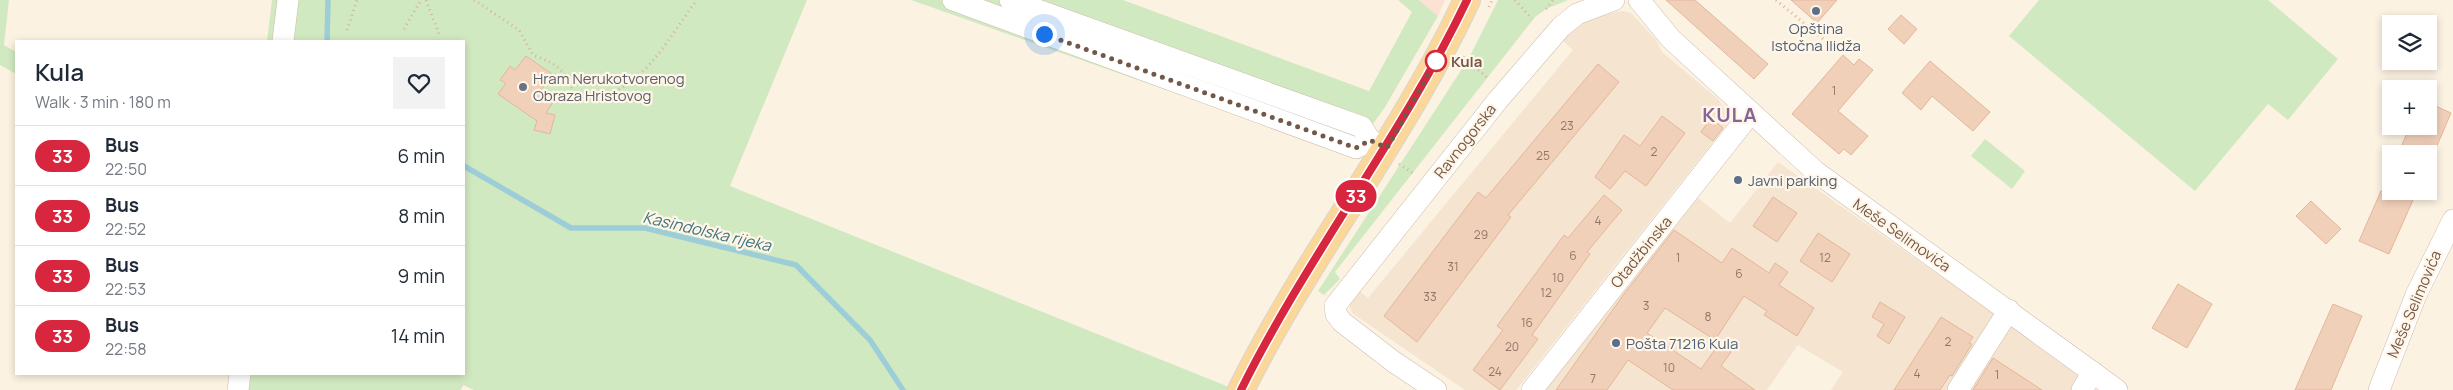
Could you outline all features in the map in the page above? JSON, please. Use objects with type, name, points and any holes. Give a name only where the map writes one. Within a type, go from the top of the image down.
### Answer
[{"type":"main road","points":[[1241,390],[1259,353],[1384,150],[1449,39],[1467,0]]},
{"type":"street","points":[[283,40],[288,0]]},
{"type":"street","points":[[953,0],[1356,148],[1384,150]]},
{"type":"street","points":[[1010,0],[1362,127],[1384,150]]},
{"type":"street","name":"Ravnogorska","points":[[1436,390],[1394,362],[1342,322],[1336,314],[1335,306],[1498,100],[1561,27],[1577,14],[1614,0]]},
{"type":"street","name":"Meše Selimovića","points":[[1639,0],[1671,39],[1750,114],[1822,178],[2009,310],[2088,381],[2117,390]]},
{"type":"street","name":"Otadžbinska","points":[[1532,390],[1750,114]]},
{"type":"street","name":"Meše Selimovića","points":[[2379,390],[2416,295],[2453,220]]},
{"type":"street","points":[[1958,390],[2009,310]]},
{"type":"street","points":[[238,390],[240,375]]},
{"type":"path","points":[[347,30],[357,0]]},
{"type":"path","points":[[404,29],[421,0]]},
{"type":"path","points":[[426,0],[439,34]]},
{"type":"path","points":[[474,0],[520,30],[532,55],[555,64],[567,77],[571,91],[580,99],[595,99],[626,85],[654,62],[697,0]]},
{"type":"path","points":[[1515,0],[1532,19]]},
{"type":"path","points":[[1546,9],[1554,0]]},
{"type":"path","points":[[1776,0],[1828,43]]},
{"type":"path","points":[[1463,57],[1489,79]]},
{"type":"path","points":[[1384,150],[1414,174]]},
{"type":"shaded area","points":[[1419,0],[1445,0],[1438,16]]},
{"type":"shaded area","points":[[1622,11],[1631,13],[1656,40],[1662,52],[1719,100],[1724,108],[1728,123],[1516,390],[1465,390],[1352,313],[1348,301],[1356,288],[1368,298],[1573,50],[1561,39],[1584,19]]},
{"type":"shaded area","points":[[1778,162],[1996,315],[1950,390],[1831,390],[1843,372],[1798,345],[1767,390],[1545,390],[1698,198],[1730,223]]},
{"type":"shaded area","points":[[2010,322],[2081,377],[2073,390],[1967,390]]},
{"type":"green space","points":[[0,0],[9,0],[4,45],[15,51],[15,73],[0,65]]},
{"type":"green space","points":[[272,0],[807,0],[730,186],[1229,387],[1230,390],[474,390],[463,385],[461,390],[228,390],[230,375],[465,375],[465,40],[267,40]]},
{"type":"green space","points":[[911,0],[1123,0],[1369,91],[1412,12],[1398,0],[1419,0],[1438,16],[1385,107],[1351,155]]},
{"type":"green space","points":[[1498,0],[1568,0],[1546,9],[1535,17],[1335,272],[1340,279],[1324,295],[1318,291],[1469,58]]},
{"type":"green space","points":[[2039,0],[2268,0],[2338,59],[2288,120],[2268,104],[2195,191],[2009,36]]},
{"type":"green space","points":[[1985,139],[2025,171],[2012,189],[1971,156]]},
{"type":"building","points":[[1666,0],[1695,0],[1768,64],[1754,79]]},
{"type":"building","name":"Opština Istočna Ilidža","points":[[1791,0],[1837,0],[1817,23]]},
{"type":"building","points":[[1901,15],[1917,29],[1904,44],[1888,29]]},
{"type":"building","points":[[1843,55],[1854,65],[1859,59],[1873,70],[1838,111],[1868,136],[1851,155],[1844,149],[1839,154],[1792,114]]},
{"type":"building","name":"Hram Nerukotvorenog Obraza Hristovog","points":[[526,56],[552,74],[541,90],[555,99],[546,113],[555,115],[550,134],[534,130],[537,121],[498,94],[506,83],[500,80],[510,66],[515,70]]},
{"type":"building","points":[[1930,61],[1990,112],[1973,131],[1932,96],[1921,110],[1902,93]]},
{"type":"building","points":[[1598,64],[1619,82],[1508,215],[1511,217],[1417,342],[1384,316],[1478,192],[1486,198]]},
{"type":"building","points":[[2437,107],[2451,113],[2437,145],[2402,145],[2406,135],[2437,135]]},
{"type":"building","points":[[1662,116],[1685,133],[1646,186],[1625,171],[1610,189],[1595,177],[1624,135],[1640,146]]},
{"type":"building","points":[[1711,118],[1723,128],[1713,141],[1701,132]]},
{"type":"building","points":[[2381,191],[2382,200],[2413,200],[2389,254],[2359,241]]},
{"type":"building","points":[[1604,195],[1622,210],[1587,252],[1590,254],[1532,335],[1538,339],[1500,390],[1473,370],[1503,330],[1497,326],[1564,235],[1568,238]]},
{"type":"building","points":[[1773,197],[1797,213],[1777,242],[1753,226]]},
{"type":"building","points":[[2311,201],[2341,229],[2326,244],[2296,216]]},
{"type":"building","points":[[1674,230],[1722,263],[1732,248],[1769,273],[1775,263],[1788,272],[1779,285],[1814,308],[1797,336],[1764,315],[1767,311],[1744,296],[1715,340],[1665,308],[1647,333],[1701,369],[1719,344],[1731,352],[1721,366],[1755,390],[1673,390],[1628,360],[1607,390],[1556,390],[1624,294]]},
{"type":"building","points":[[1818,233],[1850,254],[1832,282],[1800,261]]},
{"type":"building","points":[[2178,284],[2212,304],[2187,348],[2152,328]]},
{"type":"building","points":[[1880,302],[1905,317],[1889,344],[1877,336],[1884,324],[1872,317]]},
{"type":"building","points":[[2333,304],[2362,316],[2331,390],[2295,390]]},
{"type":"building","points":[[1941,317],[1973,337],[1969,343],[1972,344],[1952,376],[1950,375],[1940,390],[1894,390]]},
{"type":"building","points":[[1993,358],[2042,390],[1973,390]]},
{"type":"waterway","name":"Kasindolska rijeka","points":[[327,40],[328,0]]},
{"type":"waterway","name":"Kasindolska rijeka","points":[[465,167],[571,228],[645,228],[796,265],[870,340],[903,390]]},
{"type":"bus line","name":"33","points":[[1241,390],[1259,353],[1387,148],[1449,39],[1467,0]]},
{"type":"place","name":"Opština Istočna Ilidža","points":[[1816,11]]},
{"type":"place","name":"Kula","points":[[1436,61]]},
{"type":"place","name":"Hram Nerukotvorenog Obraza Hristovog","points":[[523,87]]},
{"type":"place","name":"Javni parking","points":[[1738,180]]},
{"type":"place","name":"Pošta 71216 Kula","points":[[1616,343]]},
{"type":"district","name":"KULA","points":[[1730,114]]},
{"type":"route","points":[[1044,34],[1356,148],[1370,140],[1387,148],[1440,54],[1436,61]]}]
